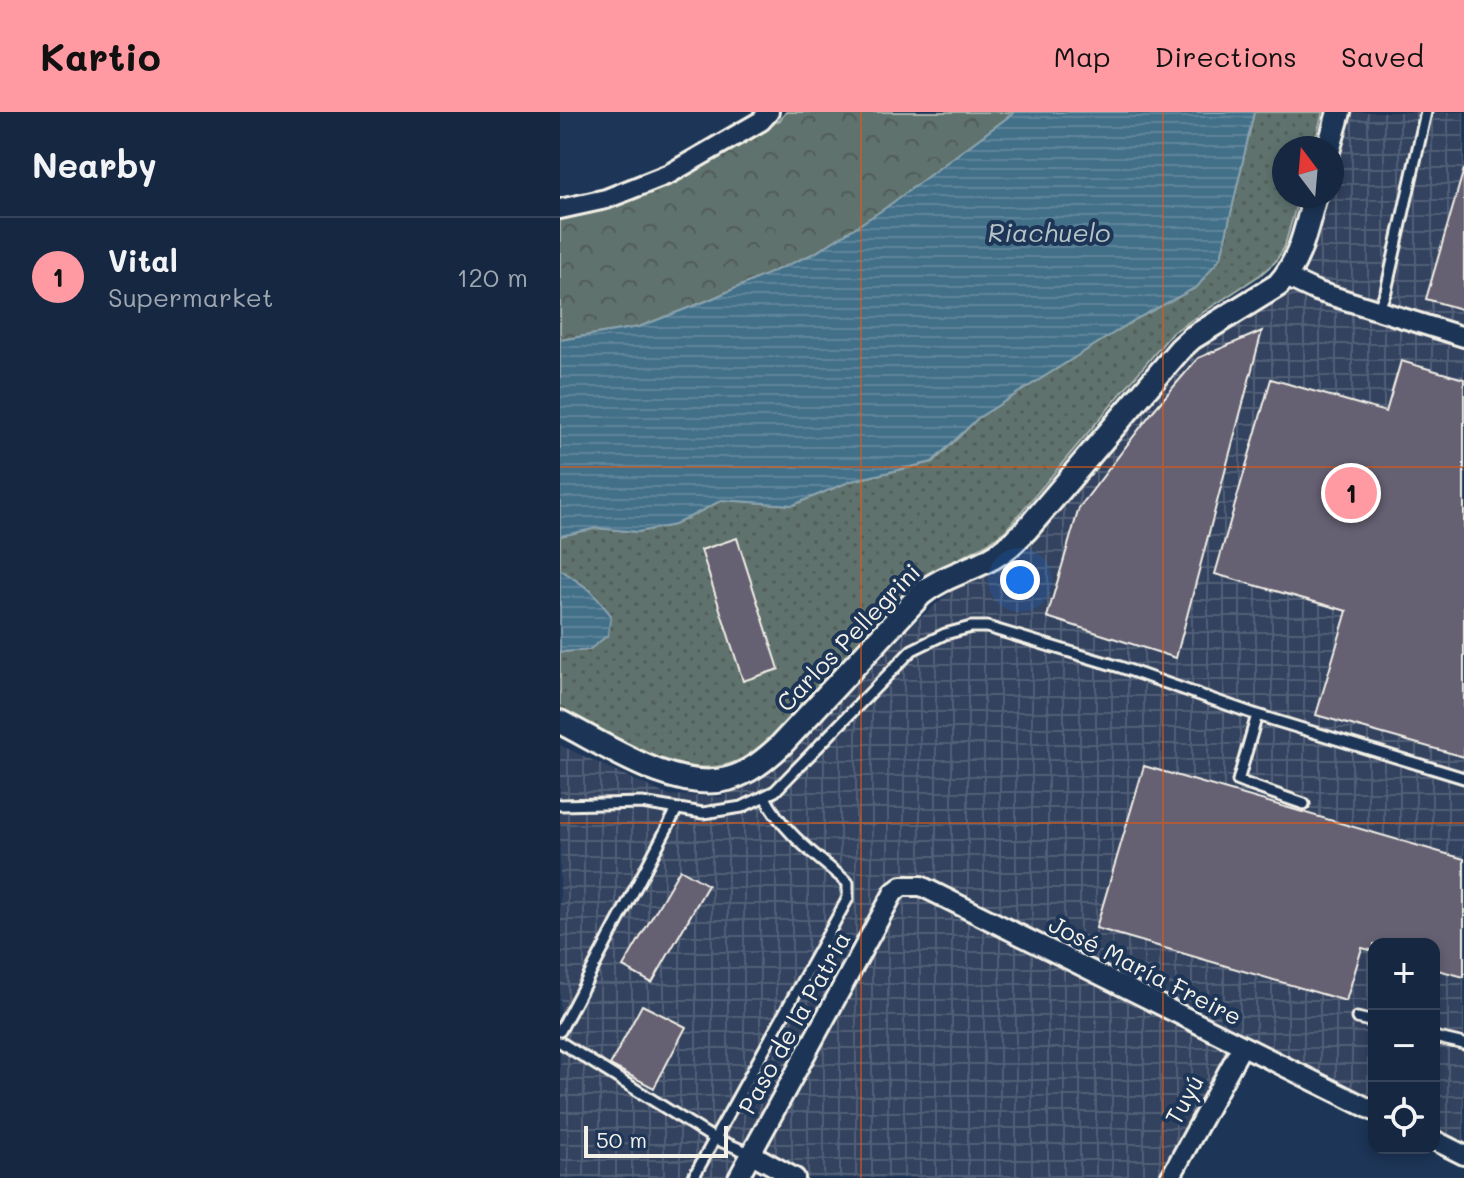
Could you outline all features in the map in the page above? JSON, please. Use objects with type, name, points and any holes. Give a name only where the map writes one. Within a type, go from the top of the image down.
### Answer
[{"type":"street","points":[[560,209],[606,199],[669,174],[761,121],[769,112]]},
{"type":"street","points":[[1332,136],[1339,112]]},
{"type":"street","name":"Carlos Pellegrini","points":[[560,722],[649,767],[688,780],[726,780],[760,764],[921,594],[938,581],[1006,550],[1180,349],[1267,293],[1286,277],[1298,254],[1311,208]]},
{"type":"street","points":[[1286,277],[1316,291],[1464,337]]},
{"type":"street","name":"José María Freire","points":[[894,892],[902,886],[921,886],[1368,1108]]},
{"type":"street","name":"Paso de la Patria","points":[[738,1178],[894,892]]},
{"type":"street","name":"Tuyú","points":[[1170,1178],[1242,1046]]},
{"type":"street","points":[[1440,1143],[1464,1155]]},
{"type":"street","points":[[752,1154],[795,1178]]},
{"type":"lane","points":[[1378,310],[1386,291],[1426,112]]},
{"type":"lane","points":[[560,805],[642,803],[703,813],[725,811],[765,797],[775,791],[912,650],[945,634],[971,627],[987,627],[1061,649],[1257,715],[1464,778]]},
{"type":"lane","points":[[1257,715],[1238,781],[1304,804]]},
{"type":"lane","points":[[693,1178],[850,891],[848,883],[776,818],[765,797]]},
{"type":"lane","points":[[560,1031],[676,811]]},
{"type":"lane","points":[[1357,1018],[1368,1021]]},
{"type":"lane","points":[[1440,1038],[1464,1044]]},
{"type":"lane","points":[[560,1042],[713,1138],[752,1154]]},
{"type":"shaded area","points":[[1328,112],[1464,112],[1464,1147],[1440,1137],[1440,938],[1368,938],[1368,1103],[1243,1047],[1163,1178],[796,1178],[742,1142],[724,1178],[560,1178],[560,745],[667,795],[722,797],[778,768],[915,622],[1060,499],[1174,339],[1267,279],[1284,261],[1299,208],[1344,208],[1344,136],[1321,136]]},
{"type":"green space","points":[[786,112],[1015,112],[884,209],[815,253],[639,327],[560,340],[560,220],[615,207],[682,176],[780,120]]},
{"type":"green space","points":[[1254,112],[1323,112],[1316,136],[1272,136],[1272,208],[1296,208],[1284,248],[1275,262],[1172,333],[1006,530],[987,544],[926,576],[766,742],[735,762],[713,767],[691,767],[645,754],[560,710],[560,652],[589,650],[591,591],[560,569],[560,536],[597,528],[638,532],[674,525],[722,500],[793,505],[851,481],[933,462],[978,418],[1136,319],[1197,287],[1221,256]]},
{"type":"water","name":"Riachuelo","points":[[1015,112],[1254,112],[1221,257],[1197,287],[1136,319],[978,418],[932,462],[851,481],[793,505],[722,500],[674,525],[638,532],[597,528],[560,536],[560,340],[639,327],[815,253],[884,209]]},
{"type":"water","points":[[560,569],[591,591],[611,615],[608,635],[589,650],[560,652]]},
{"type":"building","points":[[1464,169],[1464,310],[1426,299]]},
{"type":"building","points":[[1262,331],[1176,658],[1047,617],[1079,508],[1198,358]]},
{"type":"building","points":[[1401,361],[1464,379],[1464,757],[1316,715],[1347,611],[1215,574],[1271,379],[1386,412]]},
{"type":"building","points":[[737,538],[779,669],[743,681],[701,550]]},
{"type":"building","points":[[1144,766],[1464,859],[1464,977],[1440,971],[1440,938],[1368,938],[1368,950],[1362,948],[1346,1001],[1096,928]]},
{"type":"building","points":[[680,869],[708,885],[652,983],[623,967]]},
{"type":"building","points":[[642,1005],[686,1027],[654,1088],[610,1065]]},
{"type":"place","name":"Vital","points":[[1351,493]]}]
